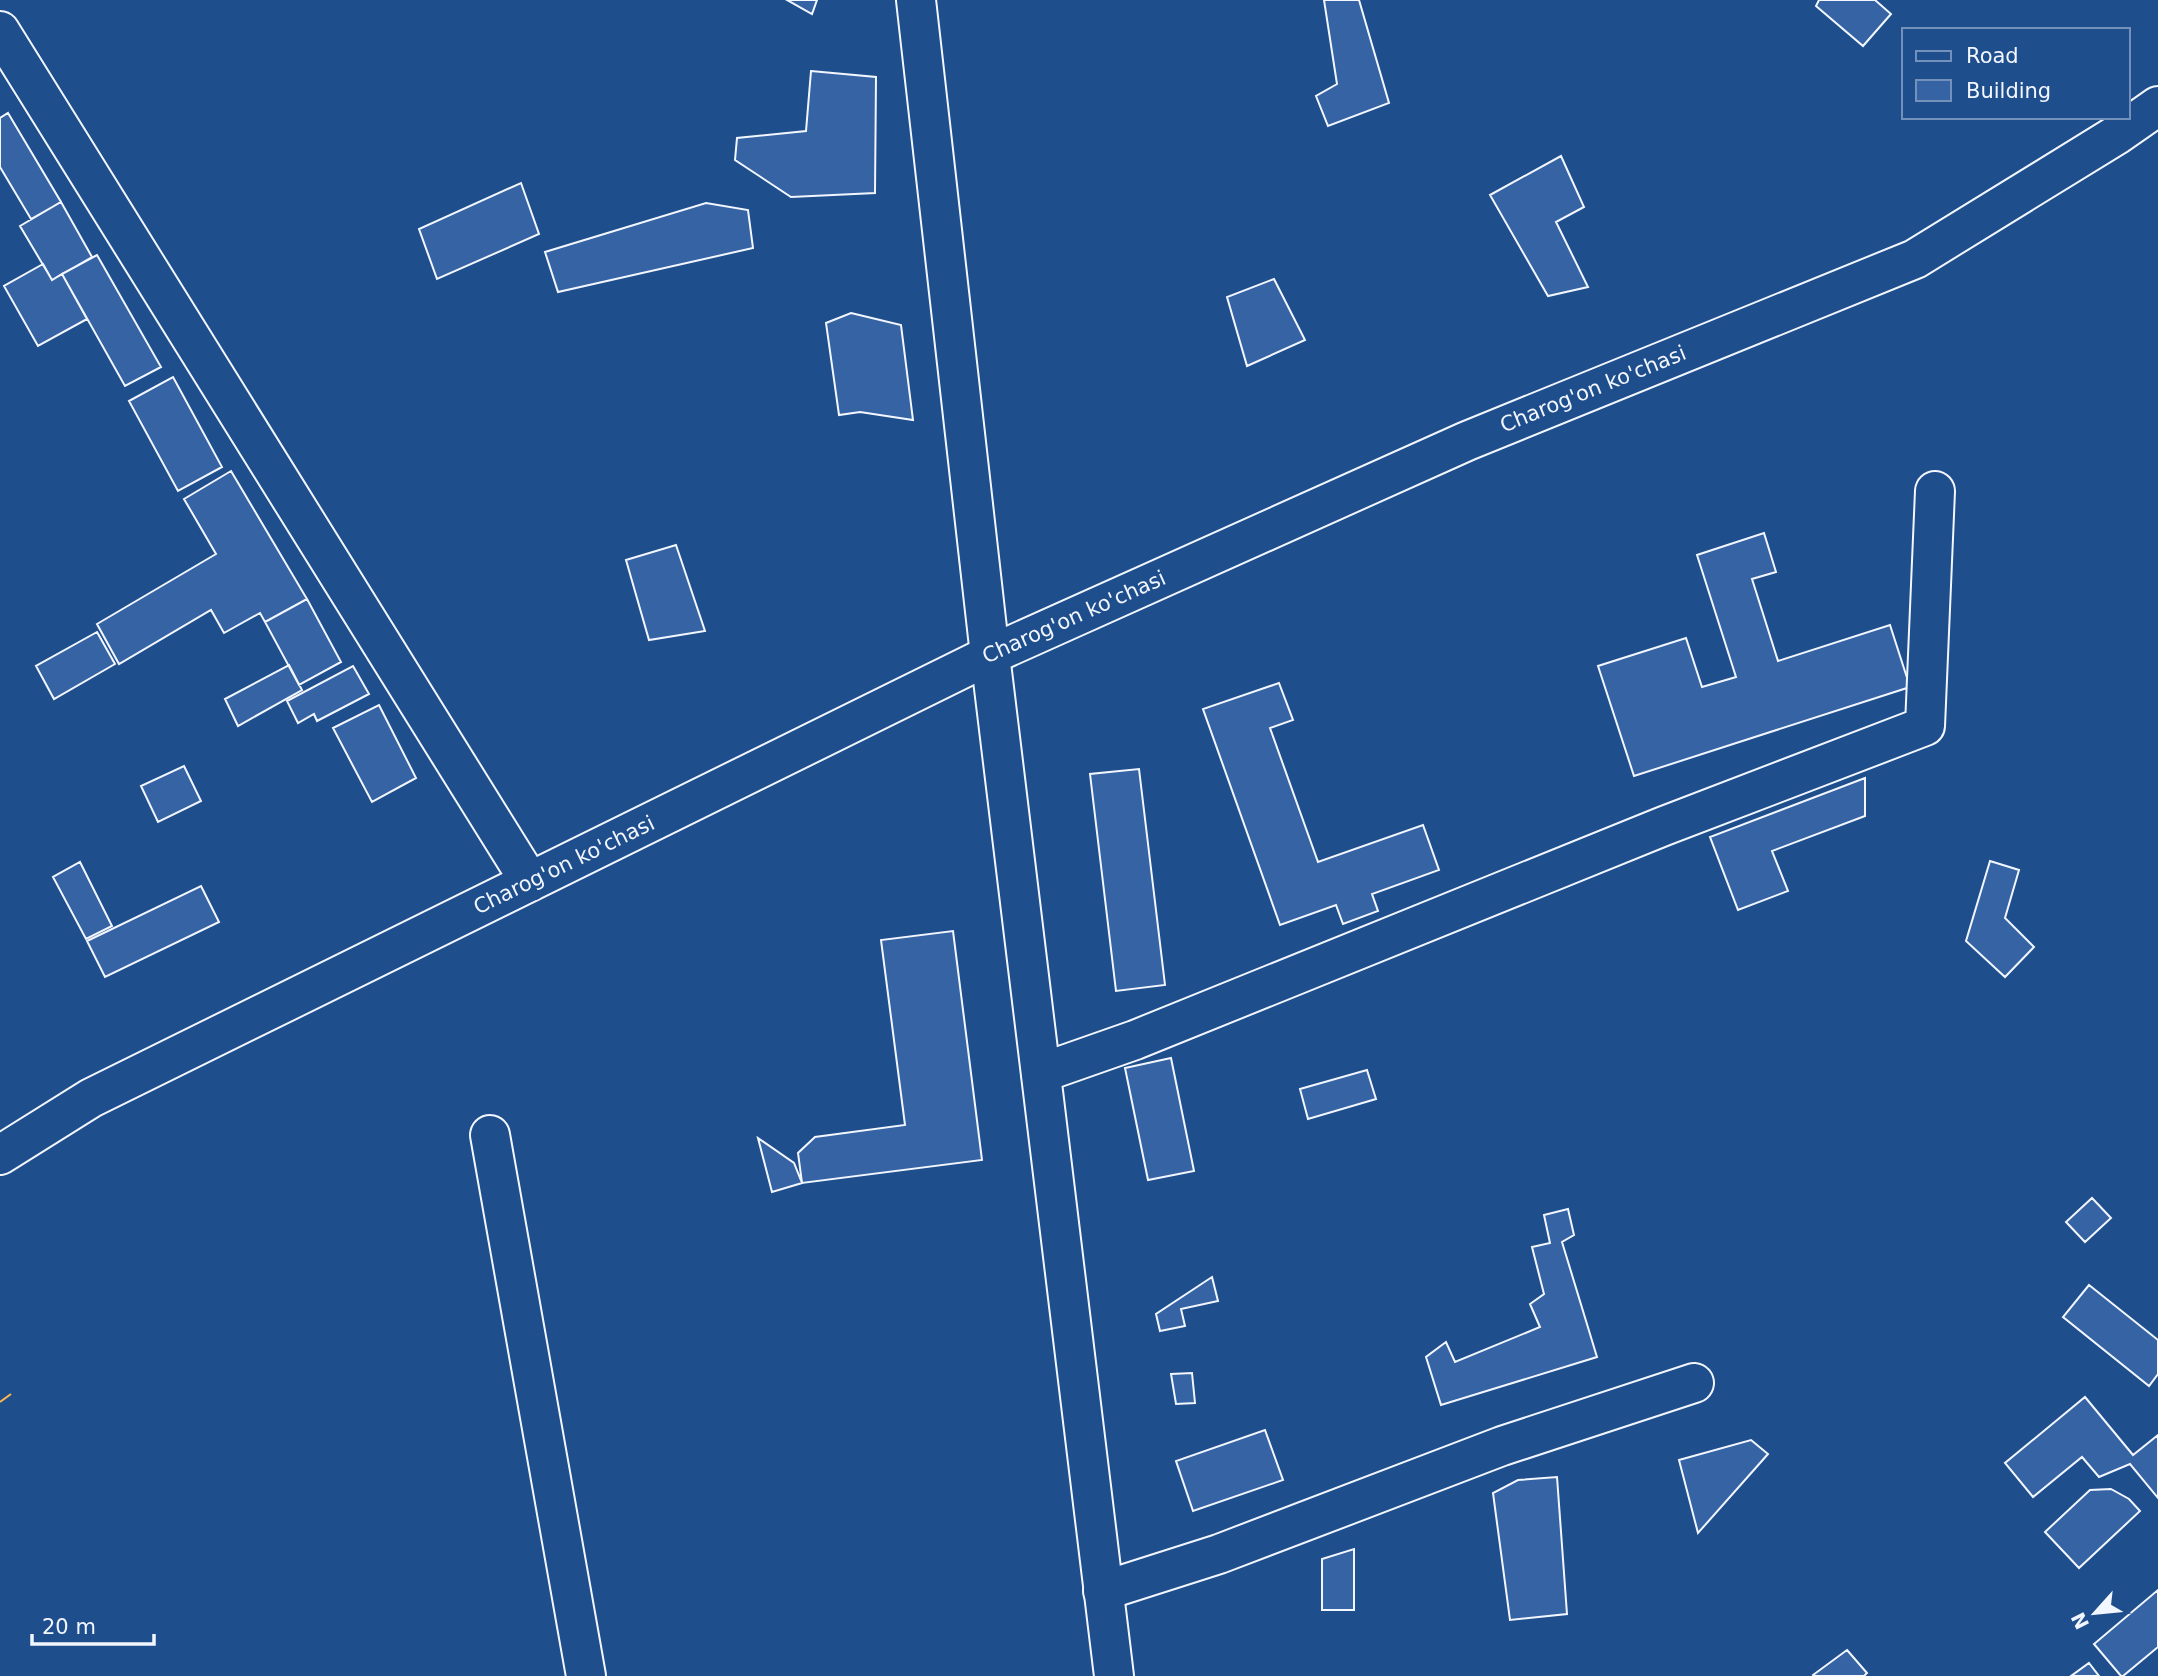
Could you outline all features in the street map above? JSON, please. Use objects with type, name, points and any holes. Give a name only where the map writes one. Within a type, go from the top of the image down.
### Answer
[{"type":"street","points":[[916,0],[990,655],[1114,1676]]},
{"type":"street","points":[[0,32],[530,882]]},
{"type":"street","name":"Charog'on ko'chasi","points":[[0,1155],[91,1098],[990,655],[1466,441],[1915,259],[2118,134],[2158,106]]},
{"type":"street","points":[[1041,1073],[1135,1040],[1664,826],[1925,726],[1935,491]]},
{"type":"street","points":[[490,1135],[586,1676]]},
{"type":"street","points":[[1103,1591],[1219,1554],[1502,1446],[1695,1383]]},
{"type":"building","points":[[787,0],[817,0],[812,14]]},
{"type":"building","points":[[1324,0],[1359,0],[1389,103],[1328,126],[1316,96],[1337,84]]},
{"type":"building","points":[[1819,0],[1875,0],[1891,14],[1863,46],[1816,6]]},
{"type":"building","points":[[811,71],[876,77],[875,193],[791,197],[735,160],[737,138],[806,131]]},
{"type":"building","points":[[8,113],[61,202],[31,219],[0,167],[0,118]]},
{"type":"building","points":[[1561,156],[1584,207],[1556,222],[1588,287],[1548,296],[1490,195]]},
{"type":"building","points":[[521,183],[539,234],[437,279],[419,229]]},
{"type":"building","points":[[61,202],[92,257],[52,280],[20,226]]},
{"type":"building","points":[[706,203],[748,210],[753,248],[558,292],[545,252]]},
{"type":"building","points":[[97,255],[161,367],[125,386],[62,274]]},
{"type":"building","points":[[43,264],[52,280],[62,274],[87,319],[38,346],[4,286]]},
{"type":"building","points":[[1274,279],[1305,340],[1247,366],[1227,297]]},
{"type":"building","points":[[851,313],[901,325],[913,420],[860,412],[839,415],[826,323]]},
{"type":"building","points":[[173,377],[222,467],[178,491],[129,401]]},
{"type":"building","points":[[231,471],[307,599],[265,622],[260,613],[224,633],[211,610],[119,664],[97,624],[216,554],[184,499]]},
{"type":"building","points":[[1764,533],[1776,572],[1752,579],[1778,661],[1890,625],[1910,687],[1634,776],[1598,666],[1686,638],[1702,687],[1736,677],[1697,555]]},
{"type":"building","points":[[676,545],[705,631],[649,640],[626,560]]},
{"type":"building","points":[[307,599],[341,662],[299,685],[265,622]]},
{"type":"building","points":[[97,632],[115,664],[54,699],[36,666]]},
{"type":"building","points":[[289,665],[302,690],[238,726],[225,699]]},
{"type":"building","points":[[353,666],[369,694],[317,721],[314,714],[298,723],[287,701]]},
{"type":"building","points":[[1279,683],[1293,720],[1270,728],[1318,862],[1423,825],[1439,870],[1372,894],[1378,911],[1343,924],[1336,905],[1280,925],[1203,709]]},
{"type":"building","points":[[379,705],[416,778],[372,802],[333,728]]},
{"type":"building","points":[[184,766],[201,801],[158,822],[141,786]]},
{"type":"building","points":[[1139,769],[1165,985],[1116,991],[1090,774]]},
{"type":"building","points":[[1865,778],[1865,816],[1772,851],[1788,891],[1738,910],[1710,837]]},
{"type":"building","points":[[1990,861],[2019,870],[2005,918],[2034,947],[2005,977],[1966,941]]},
{"type":"building","points":[[80,862],[112,926],[86,939],[53,877]]},
{"type":"building","points":[[201,886],[219,922],[105,977],[87,941]]},
{"type":"building","points":[[953,931],[982,1160],[802,1183],[798,1153],[815,1137],[905,1125],[881,940]]},
{"type":"building","points":[[1171,1058],[1194,1171],[1148,1180],[1125,1068]]},
{"type":"building","points":[[1367,1070],[1376,1099],[1308,1119],[1300,1089]]},
{"type":"building","points":[[758,1138],[794,1163],[802,1183],[772,1192]]},
{"type":"building","points":[[2092,1198],[2111,1218],[2085,1242],[2066,1222]]},
{"type":"building","points":[[1568,1209],[1574,1235],[1562,1242],[1597,1357],[1441,1405],[1426,1357],[1446,1342],[1455,1362],[1540,1327],[1530,1304],[1544,1294],[1532,1247],[1550,1243],[1544,1215]]},
{"type":"building","points":[[1212,1277],[1218,1301],[1181,1309],[1185,1326],[1160,1331],[1156,1314]]},
{"type":"building","points":[[2089,1285],[2158,1340],[2158,1374],[2149,1386],[2063,1317]]},
{"type":"building","points":[[1192,1373],[1195,1403],[1176,1404],[1171,1374]]},
{"type":"building","points":[[2085,1397],[2133,1455],[2158,1435],[2158,1498],[2130,1464],[2099,1477],[2082,1457],[2033,1497],[2005,1463]]},
{"type":"building","points":[[1265,1430],[1283,1480],[1193,1511],[1176,1461]]},
{"type":"building","points":[[1751,1440],[1768,1454],[1698,1533],[1679,1460]]},
{"type":"building","points":[[1557,1477],[1567,1614],[1510,1620],[1493,1493],[1518,1480]]},
{"type":"building","points":[[2111,1489],[2129,1499],[2140,1511],[2079,1568],[2045,1532],[2090,1490]]},
{"type":"building","points":[[1354,1549],[1354,1610],[1322,1610],[1322,1559]]},
{"type":"building","points":[[2158,1590],[2158,1647],[2121,1676],[2094,1644]]},
{"type":"building","points":[[1847,1650],[1867,1673],[1864,1676],[1813,1675]]},
{"type":"building","points":[[2089,1663],[2099,1676],[2071,1676]]},
{"type":"power","points":[[0,1402],[11,1394]]}]
